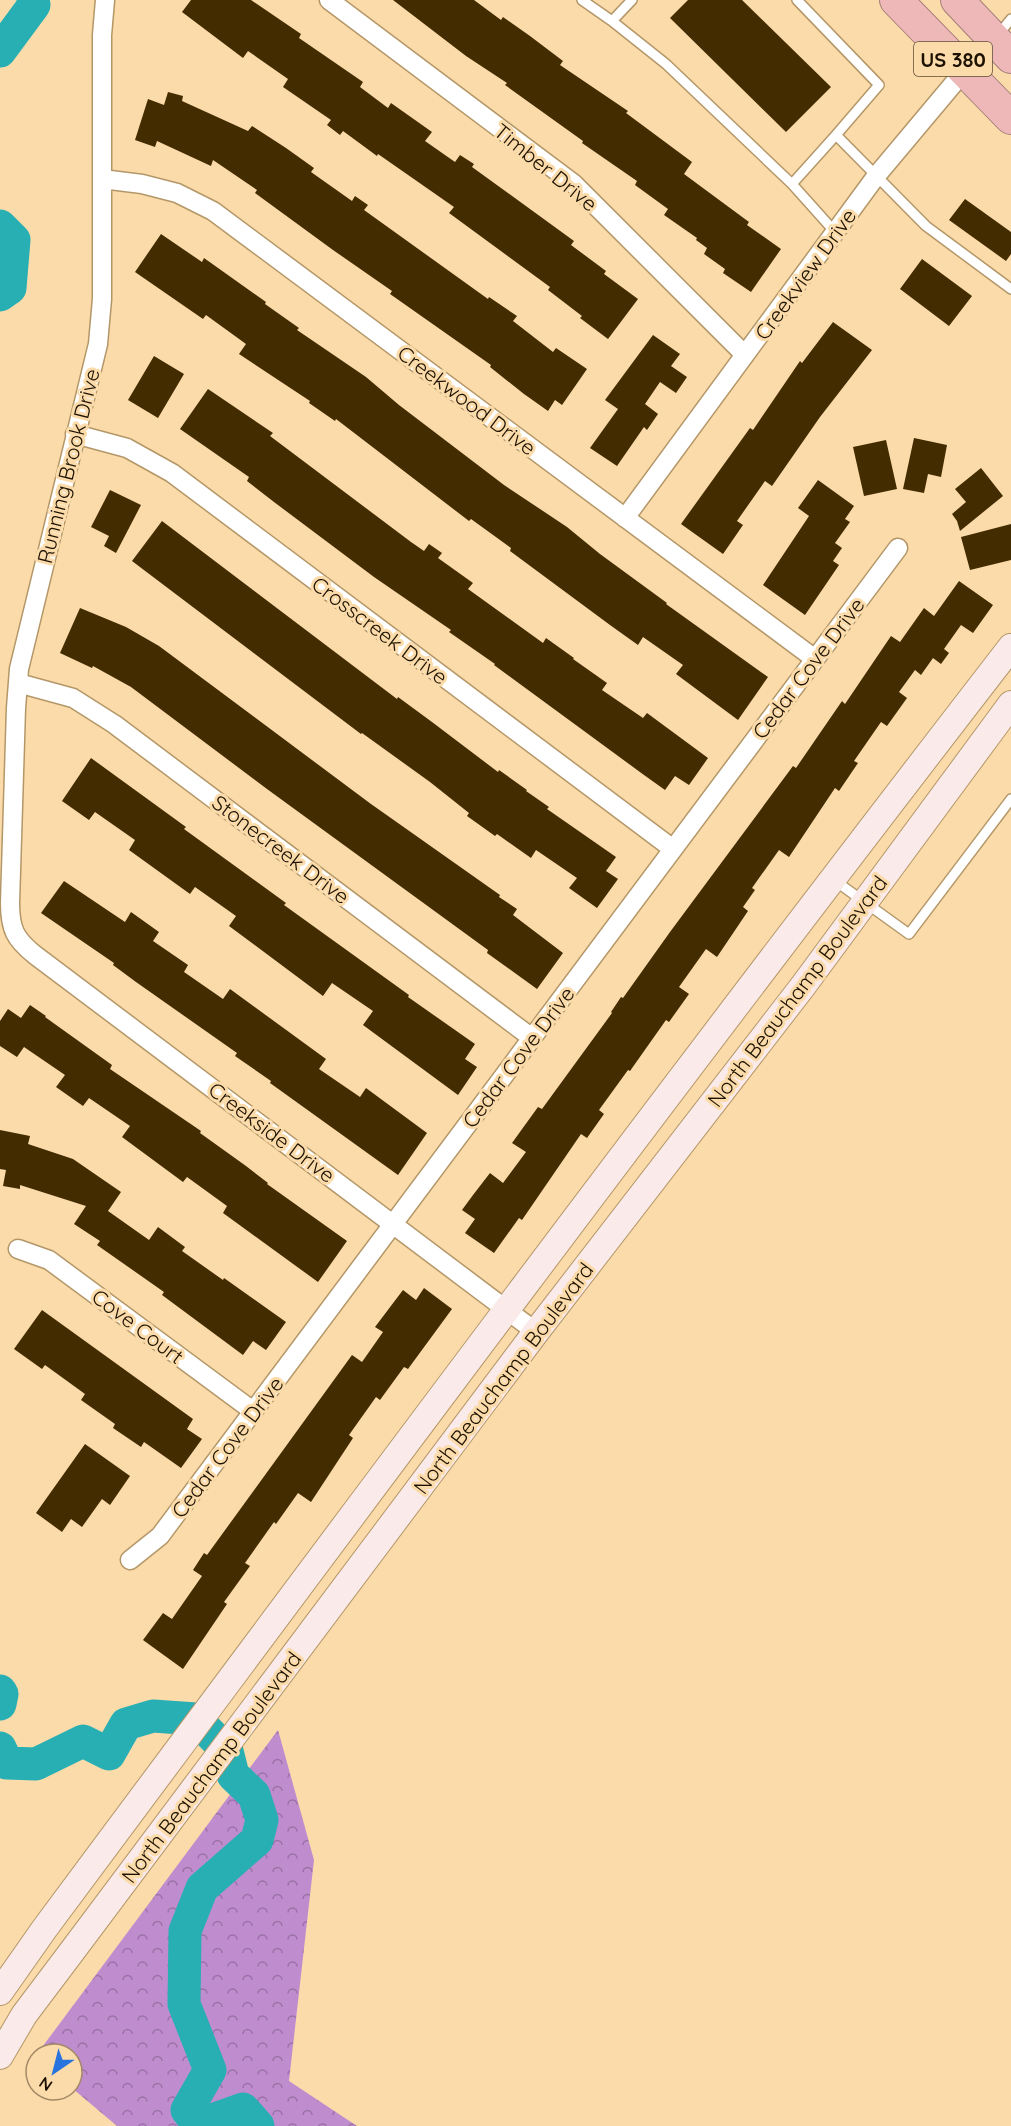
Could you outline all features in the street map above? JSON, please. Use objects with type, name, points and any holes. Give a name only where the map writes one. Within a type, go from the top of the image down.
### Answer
[{"type":"highway","name":"US 380","points":[[896,0],[1011,118]]},
{"type":"highway","name":"US 380","points":[[957,0],[1006,38]]},
{"type":"street","name":"Running Brook Drive","points":[[12,929],[10,903],[19,669],[98,344],[102,299],[102,35],[105,0]]},
{"type":"street","name":"Timber Drive","points":[[329,0],[574,184],[745,355]]},
{"type":"street","name":"Creekview Drive","points":[[625,518],[877,176],[965,70],[1006,38]]},
{"type":"street","name":"Creekwood Drive","points":[[102,179],[142,184],[177,193],[213,211],[815,659]]},
{"type":"street","name":"Crosscreek Drive","points":[[75,434],[127,448],[172,473],[673,849]]},
{"type":"street","name":"Cedar Cove Drive","points":[[130,1560],[160,1536],[898,548]]},
{"type":"street","name":"North Beauchamp Boulevard","points":[[0,1992],[235,1672],[832,878],[1011,647]]},
{"type":"street","name":"Stonecreek Drive","points":[[18,682],[73,698],[114,723],[532,1038]]},
{"type":"street","name":"North Beauchamp Boulevard","points":[[0,2056],[24,2016],[73,1950],[536,1332],[796,995],[1011,704]]},
{"type":"street","name":"Creekside Drive","points":[[12,929],[21,943],[35,955],[536,1332]]},
{"type":"street","name":"Cove Court","points":[[18,1249],[49,1260],[253,1411]]},
{"type":"lane","points":[[582,0],[666,64],[792,184],[834,232]]},
{"type":"lane","points":[[612,21],[632,0]]},
{"type":"lane","points":[[792,184],[879,85],[797,0]]},
{"type":"lane","points":[[836,135],[926,226],[1011,289]]},
{"type":"lane","points":[[832,878],[909,934],[1011,799]]},
{"type":"green space","points":[[278,1730],[314,1860],[289,2081],[357,2126],[117,2126],[84,2098],[84,2042],[46,2042]]},
{"type":"building","points":[[191,0],[251,0],[301,34],[299,38],[363,82],[360,87],[388,108],[391,103],[432,132],[425,141],[455,162],[460,155],[474,164],[472,167],[574,241],[571,245],[606,271],[604,274],[638,299],[608,339],[548,290],[550,287],[449,213],[454,207],[343,131],[340,135],[327,125],[331,120],[283,87],[288,79],[248,51],[243,58],[182,12]]},
{"type":"building","points":[[393,0],[474,0],[501,20],[503,17],[530,36],[563,61],[560,65],[628,111],[626,113],[692,162],[684,174],[749,222],[747,225],[781,249],[751,292],[723,273],[725,269],[704,254],[707,248],[696,240],[697,238],[664,215],[668,209],[635,185],[637,181],[582,143],[583,141],[505,85],[507,83],[466,56]]},
{"type":"building","points":[[688,0],[742,0],[831,87],[786,132],[670,18]]},
{"type":"building","points":[[168,92],[183,96],[182,101],[248,131],[252,126],[286,148],[314,168],[311,172],[352,201],[355,196],[368,205],[364,210],[488,299],[489,297],[517,316],[513,321],[553,352],[556,348],[587,369],[562,405],[555,400],[548,411],[490,367],[491,365],[390,294],[392,291],[255,193],[257,190],[213,160],[211,166],[157,141],[155,147],[135,140],[148,99],[164,105]]},
{"type":"building","points":[[965,199],[1011,232],[1011,254],[1006,261],[949,220]]},
{"type":"building","points":[[161,234],[202,262],[204,258],[266,302],[265,304],[299,328],[297,330],[366,377],[504,485],[567,527],[666,604],[768,677],[738,720],[676,674],[683,665],[643,637],[638,645],[610,625],[510,551],[511,548],[471,519],[469,521],[336,419],[335,421],[309,403],[310,401],[239,354],[246,344],[206,315],[203,319],[135,272]]},
{"type":"building","points":[[922,259],[972,296],[949,326],[900,289]]},
{"type":"building","points":[[833,322],[872,350],[820,417],[772,486],[765,481],[737,521],[743,525],[723,554],[681,524],[750,428],[753,430],[800,361],[802,363]]},
{"type":"building","points":[[653,335],[680,354],[671,366],[687,377],[676,393],[660,382],[645,404],[658,414],[647,430],[644,427],[617,466],[590,448],[618,409],[605,400]]},
{"type":"building","points":[[154,356],[184,374],[158,418],[128,400]]},
{"type":"building","points":[[208,389],[273,433],[270,436],[411,542],[424,551],[429,544],[442,553],[438,558],[473,583],[468,589],[543,643],[546,638],[574,658],[607,683],[602,690],[643,718],[647,713],[708,758],[689,785],[675,776],[665,790],[449,632],[451,630],[374,577],[247,481],[249,477],[180,429]]},
{"type":"building","points":[[914,438],[947,445],[941,477],[928,474],[924,493],[903,489]]},
{"type":"building","points":[[886,440],[897,489],[864,496],[853,447]]},
{"type":"building","points":[[981,468],[1003,496],[960,531],[952,514],[966,502],[955,489]]},
{"type":"building","points":[[818,480],[854,506],[845,519],[850,522],[835,543],[842,548],[833,561],[839,565],[805,615],[763,585],[809,516],[798,508]]},
{"type":"building","points":[[110,490],[141,505],[116,553],[104,546],[109,536],[91,527]]},
{"type":"building","points":[[162,521],[397,699],[398,697],[498,772],[499,770],[527,790],[549,807],[547,809],[616,857],[606,871],[618,879],[597,908],[569,888],[577,878],[536,850],[531,858],[497,834],[495,836],[467,816],[469,813],[430,782],[361,734],[132,561]]},
{"type":"building","points":[[1011,524],[1011,560],[970,570],[961,537]]},
{"type":"building","points":[[959,581],[993,605],[973,633],[961,625],[944,649],[949,653],[941,664],[933,658],[921,675],[915,670],[899,692],[907,698],[887,726],[881,722],[854,761],[858,763],[839,791],[835,788],[789,857],[779,850],[752,888],[755,890],[743,907],[748,911],[717,957],[706,949],[679,987],[689,994],[669,1022],[666,1020],[630,1071],[628,1070],[599,1110],[604,1114],[587,1138],[581,1134],[522,1220],[519,1218],[494,1253],[465,1233],[475,1219],[462,1210],[490,1173],[503,1183],[526,1152],[512,1143],[538,1107],[542,1109],[612,1013],[621,997],[623,998],[793,766],[796,768],[842,701],[845,704],[891,636],[900,642],[924,608],[934,616]]},
{"type":"building","points":[[80,608],[126,627],[159,646],[371,804],[517,909],[513,915],[563,953],[537,989],[487,953],[488,950],[131,687],[93,666],[92,668],[60,653]]},
{"type":"building","points":[[91,758],[286,903],[284,905],[475,1044],[465,1059],[477,1067],[458,1095],[363,1025],[373,1011],[332,983],[323,996],[229,926],[236,916],[195,887],[190,894],[129,850],[135,840],[95,812],[89,820],[62,801]]},
{"type":"building","points":[[64,881],[125,922],[131,912],[159,932],[153,941],[188,965],[184,972],[223,999],[230,989],[326,1059],[319,1069],[360,1097],[366,1088],[427,1133],[398,1175],[270,1083],[271,1081],[235,1056],[237,1053],[41,913]]},
{"type":"building","points":[[30,1005],[112,1065],[110,1069],[201,1131],[200,1133],[267,1184],[347,1241],[318,1282],[223,1213],[227,1206],[187,1177],[183,1182],[122,1137],[130,1126],[89,1098],[83,1106],[56,1087],[65,1075],[24,1047],[17,1057],[0,1046],[0,1021],[8,1009],[21,1018]]},
{"type":"building","points":[[0,1130],[30,1136],[28,1144],[73,1159],[121,1192],[108,1211],[149,1240],[158,1227],[185,1247],[182,1251],[286,1322],[266,1350],[253,1341],[243,1355],[162,1295],[164,1292],[97,1245],[100,1241],[74,1224],[86,1206],[20,1185],[20,1189],[3,1186],[6,1170],[0,1169]]},
{"type":"building","points":[[424,1288],[452,1309],[408,1369],[404,1367],[380,1400],[376,1397],[349,1435],[353,1438],[311,1502],[298,1493],[276,1524],[274,1522],[245,1563],[250,1566],[224,1602],[227,1604],[183,1669],[143,1640],[163,1613],[172,1619],[202,1576],[193,1570],[204,1553],[207,1555],[352,1355],[362,1362],[383,1332],[375,1327],[403,1290],[416,1300]]},
{"type":"building","points":[[42,1310],[193,1419],[187,1429],[202,1439],[181,1468],[144,1442],[141,1447],[113,1428],[115,1424],[81,1400],[85,1394],[45,1365],[42,1369],[14,1349]]},
{"type":"building","points":[[85,1444],[130,1476],[110,1505],[102,1499],[82,1527],[71,1519],[62,1532],[36,1513]]},
{"type":"waterway","points":[[0,51],[34,5],[33,0]]},
{"type":"waterway","points":[[0,226],[14,240],[10,288],[0,295]]},
{"type":"waterway","points":[[0,1691],[2,1694],[0,1704]]},
{"type":"waterway","points":[[0,1748],[7,1763],[36,1764],[83,1741],[109,1754],[126,1724],[153,1716],[196,1719],[227,1751],[233,1775],[254,1795],[262,1820],[257,1840],[202,1888],[185,1931],[184,2004],[210,2070],[187,2110],[198,2125],[243,2109],[258,2126]]}]
